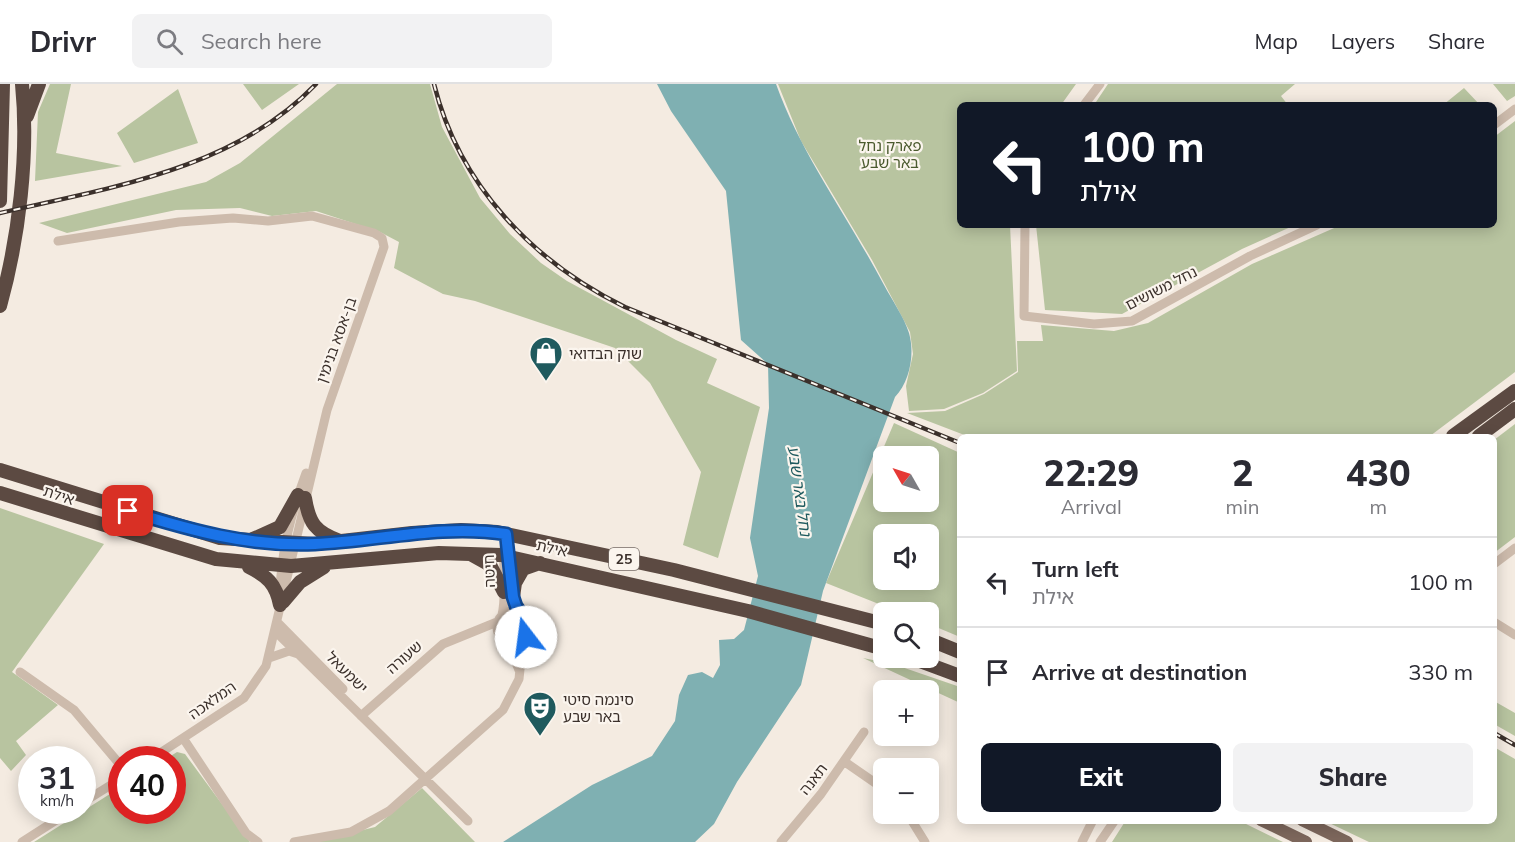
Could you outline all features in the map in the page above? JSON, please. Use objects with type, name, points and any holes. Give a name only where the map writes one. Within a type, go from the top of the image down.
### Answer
[{"type":"highway","points":[[0,306],[15,236],[22,135],[22,84]]},
{"type":"highway","points":[[22,135],[39,84]]},
{"type":"highway","points":[[0,201],[5,88]]},
{"type":"highway","points":[[1457,434],[1515,391]]},
{"type":"highway","points":[[1482,434],[1515,410]]},
{"type":"highway","points":[[0,464],[6,472]]},
{"type":"highway","name":"אילת","points":[[6,472],[191,530],[245,541],[290,544],[462,530],[506,534],[674,570],[873,621]]},
{"type":"highway","name":"אילת","points":[[0,493],[185,551],[242,563],[286,566],[329,564],[461,552],[505,556],[748,611],[873,646]]},
{"type":"highway","points":[[245,541],[259,538],[280,527],[302,496]]},
{"type":"highway","points":[[302,496],[309,518],[318,529],[342,541]]},
{"type":"highway","points":[[461,552],[483,559],[490,565],[509,594],[523,569],[543,563]]},
{"type":"highway","points":[[242,563],[269,579],[276,589],[279,616]]},
{"type":"highway","points":[[279,616],[307,576],[329,564]]},
{"type":"highway","points":[[939,643],[957,651]]},
{"type":"highway","points":[[939,668],[957,675]]},
{"type":"main road","points":[[1269,824],[1306,842]]},
{"type":"main road","points":[[1310,824],[1347,842]]},
{"type":"street","points":[[1086,102],[1100,84]]},
{"type":"street","points":[[1497,123],[1515,109]]},
{"type":"street","name":"בן-אסא בנימין","points":[[58,241],[179,222],[232,218],[268,221],[312,216],[374,233],[382,238],[384,247],[338,376],[302,496],[286,566]]},
{"type":"street","name":"נחל משושים","points":[[1025,228],[1024,316],[1109,324],[1142,317],[1250,256],[1311,228]]},
{"type":"street","name":"חיטה","points":[[425,779],[503,711],[519,679],[523,640],[528,633],[529,625],[526,617],[519,612],[509,594],[505,556],[506,534]]},
{"type":"street","points":[[1497,562],[1515,548]]},
{"type":"street","name":"המלאכה","points":[[171,746],[244,698],[262,676],[269,658],[279,616],[286,566]]},
{"type":"street","name":"חיטה","points":[[509,594],[500,619],[504,640],[518,665],[519,679]]},
{"type":"street","points":[[500,619],[508,611],[519,612]]},
{"type":"street","name":"ישמעאל","points":[[279,616],[299,654],[363,714]]},
{"type":"street","name":"ישמעאל","points":[[279,616],[391,745],[468,821]]},
{"type":"street","name":"שעורה","points":[[363,714],[426,656],[459,636],[500,619]]},
{"type":"street","points":[[1497,624],[1515,635]]},
{"type":"street","points":[[474,631],[504,640],[523,640]]},
{"type":"street","points":[[269,658],[289,651],[299,654]]},
{"type":"street","points":[[20,672],[74,710],[108,750]]},
{"type":"street","name":"תאנה","points":[[781,842],[845,762],[864,732]]},
{"type":"street","points":[[183,738],[246,833],[258,842]]},
{"type":"street","points":[[845,762],[873,781]]},
{"type":"street","points":[[294,842],[359,828],[389,811],[425,779]]},
{"type":"street","points":[[22,842],[50,824]]},
{"type":"street","points":[[914,824],[926,842]]},
{"type":"street","points":[[1082,842],[1091,824]]},
{"type":"street","points":[[1100,842],[1112,824]]},
{"type":"green space","points":[[50,84],[71,84],[56,153],[122,166],[35,181],[38,112]]},
{"type":"green space","points":[[243,84],[299,84],[262,110]]},
{"type":"green space","points":[[337,84],[430,84],[442,127],[480,198],[510,234],[541,263],[567,281],[676,340],[717,359],[707,383],[760,407],[718,558],[683,545],[701,472],[650,383],[615,348],[475,301],[443,294],[394,268],[399,242],[380,232],[316,211],[272,216],[240,208],[176,210],[67,233],[39,223],[206,182],[240,163]]},
{"type":"green space","name":"פארק נחל באר שבע","points":[[778,84],[1076,84],[1063,102],[957,102],[957,228],[1010,228],[1017,371],[983,393],[944,409],[909,411],[906,386],[913,354],[910,332],[872,260],[801,141]]},
{"type":"green space","points":[[1108,84],[1295,84],[1281,96],[1286,102],[1096,102]]},
{"type":"green space","points":[[1493,84],[1515,84],[1515,96],[1507,101]]},
{"type":"green space","points":[[1464,88],[1477,102],[1447,102]]},
{"type":"green space","points":[[178,89],[198,143],[134,163],[117,133]]},
{"type":"green space","points":[[1515,121],[1515,372],[1433,434],[962,434],[907,413],[945,411],[984,394],[1018,372],[1017,341],[1043,341],[1041,325],[1114,331],[1148,323],[1252,264],[1334,228],[1497,228],[1497,135]]},
{"type":"green space","points":[[1036,228],[1288,228],[1242,249],[1122,314],[1045,310]]},
{"type":"green space","points":[[894,423],[957,452],[957,636],[939,628],[939,602],[874,602],[826,583],[873,472],[873,512],[939,512],[939,446],[884,446]]},
{"type":"green space","points":[[1515,424],[1515,537],[1497,551],[1497,438]]},
{"type":"green space","points":[[0,508],[104,544],[12,672],[58,705],[16,741],[20,746],[18,764],[11,771],[0,758]]},
{"type":"green space","points":[[885,668],[905,668],[957,686],[957,702],[939,693],[939,680],[910,680]]},
{"type":"green space","points":[[1497,703],[1515,713],[1515,736],[1497,726]]},
{"type":"green space","points":[[1497,749],[1515,759],[1515,842],[1369,842],[1331,824],[1497,824]]},
{"type":"green space","points":[[186,755],[250,842],[34,842],[62,824],[96,824],[96,803],[108,795],[108,824],[186,824]]},
{"type":"green space","points":[[422,788],[475,842],[314,842],[375,827]]},
{"type":"green space","points":[[1123,824],[1246,824],[1283,842],[1112,842]]},
{"type":"water","name":"נחל באר שבע","points":[[657,84],[776,84],[812,161],[904,321],[911,341],[910,367],[895,397],[877,446],[873,446],[873,456],[823,591],[801,685],[737,782],[714,824],[695,842],[503,842],[592,785],[652,756],[675,721],[679,695],[688,675],[702,672],[713,678],[720,665],[719,640],[734,639],[744,630],[758,576],[750,538],[769,408],[768,364],[741,340],[726,191],[671,111]]},
{"type":"railway","points":[[0,213],[127,184],[209,156],[248,136],[284,113],[316,84]]},
{"type":"railway","points":[[434,84],[446,121],[461,155],[481,187],[504,216],[531,243],[591,289],[625,307],[957,442]]},
{"type":"railway","points":[[1497,735],[1515,745]]},
{"type":"place","name":"שוק הבדואי","points":[[546,382]]},
{"type":"place","name":"סינמה סיטי באר שבע","points":[[540,737]]},
{"type":"route","points":[[128,511],[220,538],[264,543],[315,544],[462,530],[506,534],[513,597],[519,612],[526,617],[529,625],[526,637]]}]
